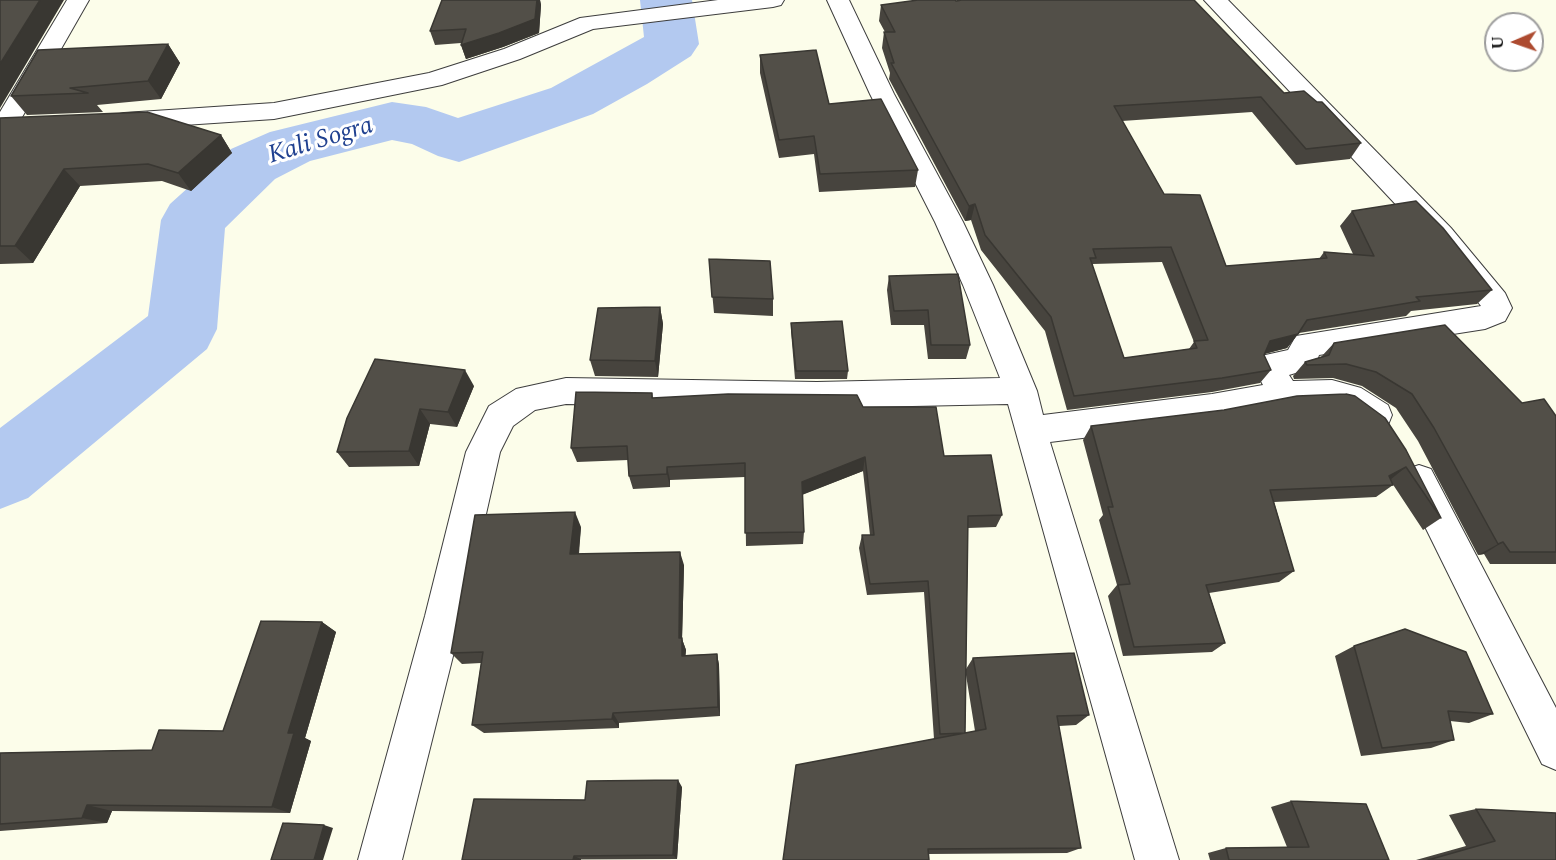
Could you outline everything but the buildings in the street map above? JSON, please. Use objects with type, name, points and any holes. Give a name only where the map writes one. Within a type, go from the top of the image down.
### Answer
[{"type":"street","points":[[9,128],[78,0]]},
{"type":"street","points":[[98,122],[238,116],[433,80],[512,54],[591,11],[616,18],[773,0]]},
{"type":"street","points":[[837,0],[896,122],[949,222],[978,285],[1021,391],[1030,431],[1157,860]]},
{"type":"street","points":[[1215,0],[1441,235],[1497,308],[1494,314],[1485,317],[1307,345],[1303,350],[1304,358],[1272,365],[1271,370],[1284,395]]},
{"type":"street","points":[[380,860],[444,616],[483,452],[501,417],[527,398],[566,391],[817,395],[1021,391]]},
{"type":"street","points":[[1030,431],[1212,408],[1284,395],[1332,393],[1350,398],[1383,420],[1399,444],[1446,531],[1556,750]]},
{"type":"waterway","name":"Kali Sogra","points":[[0,474],[182,329],[193,220],[253,164],[291,146],[392,121],[426,127],[459,142],[484,130],[572,101],[627,72],[672,44],[666,0]]}]
